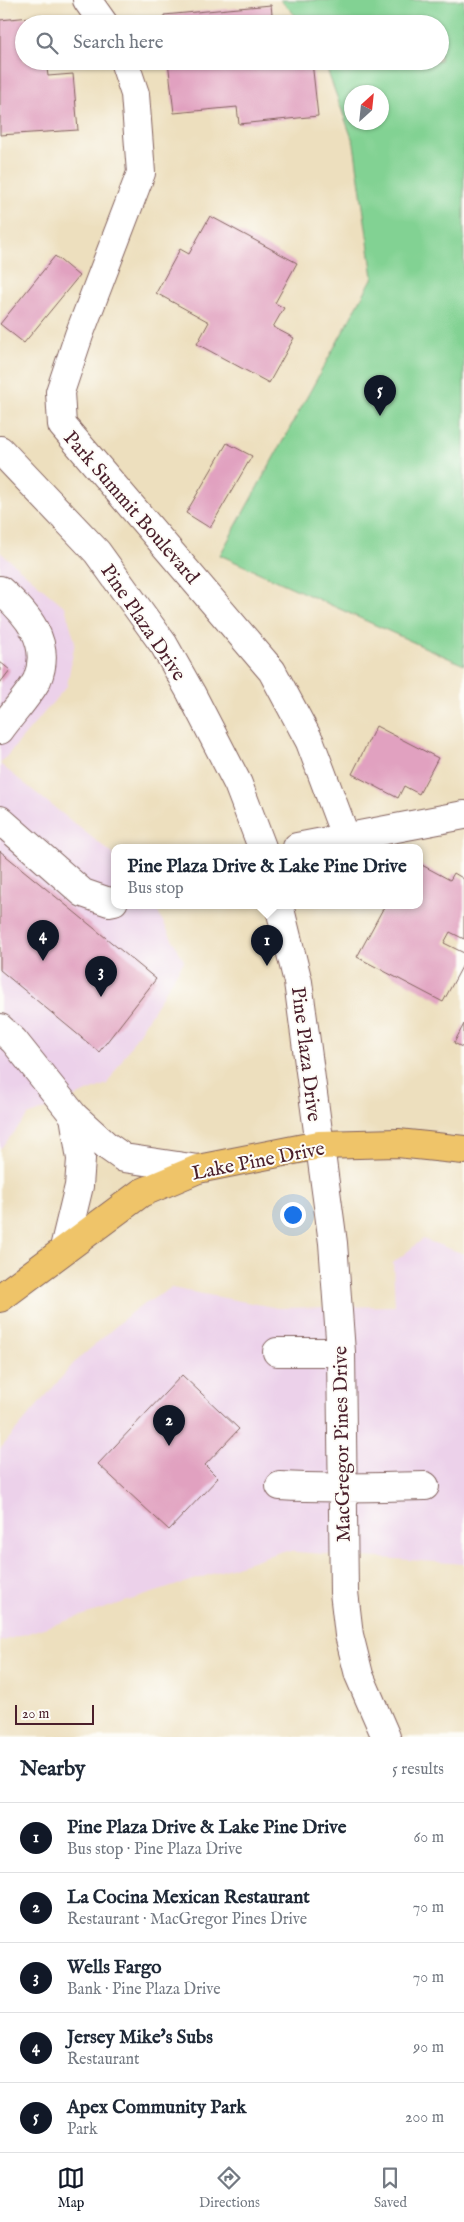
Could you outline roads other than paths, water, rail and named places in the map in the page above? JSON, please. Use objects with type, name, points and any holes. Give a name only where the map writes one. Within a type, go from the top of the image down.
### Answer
[{"type":"main road","name":"Lake Pine Drive","points":[[0,1298],[64,1248],[142,1193],[198,1169],[319,1145],[398,1143],[464,1150]]},
{"type":"street","points":[[87,0],[98,15]]},
{"type":"street","name":"Park Summit Boulevard","points":[[127,70],[135,94],[142,173],[79,335],[60,392],[62,425],[272,671],[310,742],[346,838]]},
{"type":"street","name":"Pine Plaza Drive","points":[[0,450],[97,552],[164,645],[238,784],[261,844]]},
{"type":"street","points":[[0,590],[21,608],[39,638],[42,658],[37,680],[0,730]]},
{"type":"street","points":[[314,844],[464,815]]},
{"type":"street","points":[[0,820],[83,893],[111,902]]},
{"type":"street","name":"Pine Plaza Drive","points":[[279,909],[298,982],[319,1145]]},
{"type":"street","points":[[0,1028],[14,1041],[74,1116],[107,1146],[124,1158],[198,1169]]},
{"type":"street","points":[[64,1248],[79,1186],[81,1159],[74,1116]]},
{"type":"street","name":"MacGregor Pines Drive","points":[[319,1145],[333,1243],[341,1352],[344,1592],[349,1635],[359,1675],[386,1737]]},
{"type":"street","points":[[277,1352],[341,1352]]},
{"type":"street","points":[[280,1486],[315,1488],[342,1486],[425,1486]]},
{"type":"place","name":"Apex Community Park","points":[[380,416]]},
{"type":"place","name":"Jersey Mike's Subs","points":[[43,961]]},
{"type":"place","name":"Pine Plaza Drive & Lake Pine Drive","points":[[267,966]]},
{"type":"place","name":"Wells Fargo","points":[[101,997]]},
{"type":"place","name":"La Cocina Mexican Restaurant","points":[[169,1446]]}]
